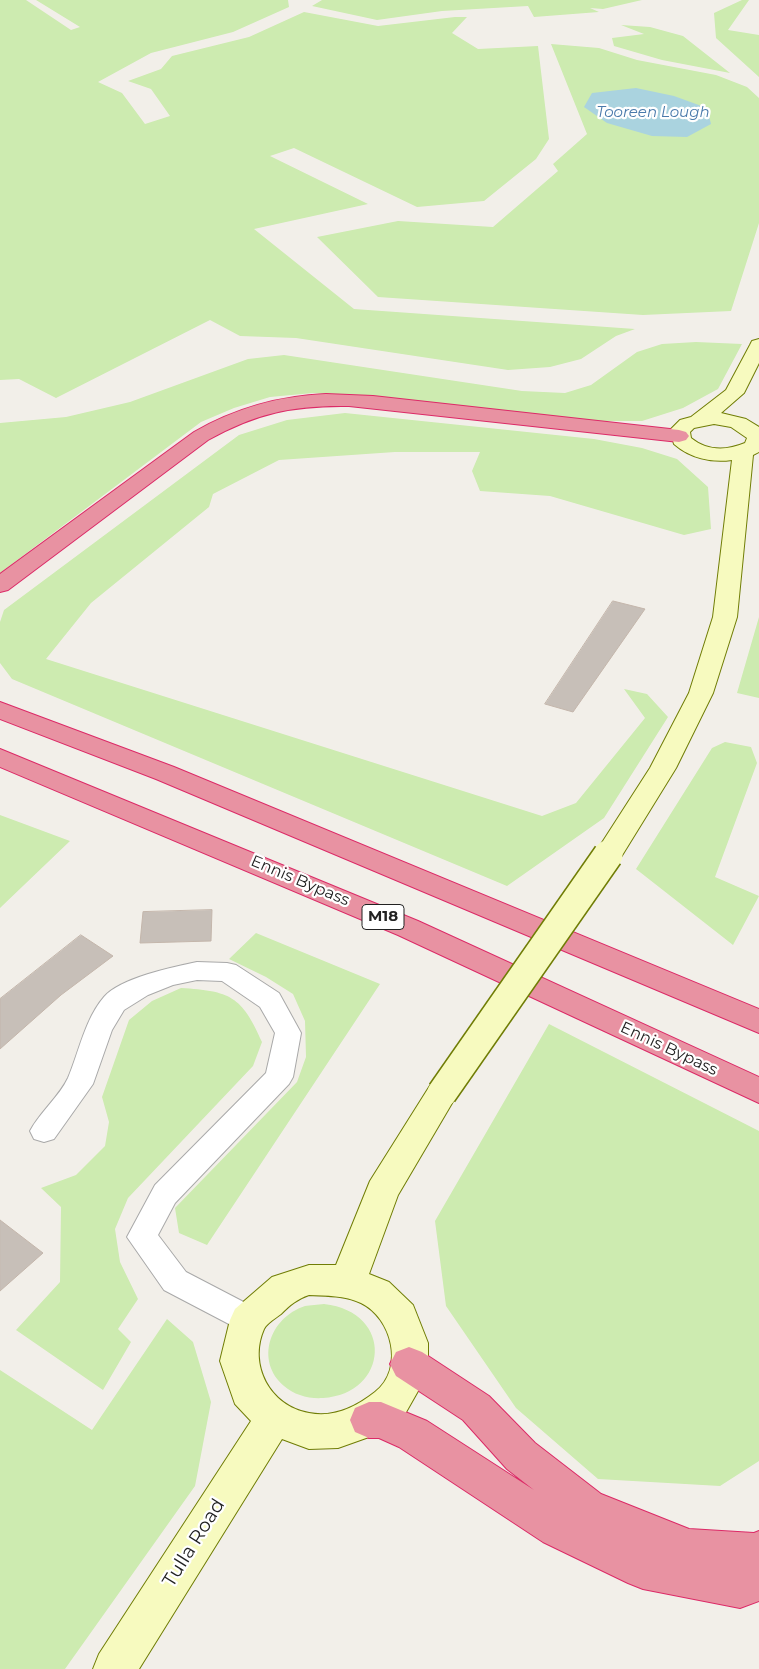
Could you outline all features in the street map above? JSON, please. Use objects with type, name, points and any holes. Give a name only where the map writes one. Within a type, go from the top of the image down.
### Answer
[{"type":"highway","points":[[0,585],[201,436],[224,421],[276,404],[330,398],[679,436]]},
{"type":"highway","points":[[0,698],[165,773],[759,1022]]},
{"type":"highway","points":[[0,710],[165,773]]},
{"type":"highway","name":"Ennis Bypass","points":[[0,757],[408,928],[759,1091]]},
{"type":"highway","points":[[409,1364],[476,1408],[521,1456],[587,1508],[689,1549],[755,1553],[759,1551]]},
{"type":"highway","points":[[369,1420],[381,1420],[413,1434],[557,1528],[643,1569],[740,1587],[759,1580]]},
{"type":"main road","points":[[699,420],[734,393],[759,345]]},
{"type":"main road","points":[[734,393],[742,424]]},
{"type":"main road","points":[[699,451],[728,455],[743,452],[754,447],[757,438],[752,430],[742,424],[728,420],[699,420],[686,424],[680,430],[679,436],[686,444],[699,451],[737,488]]},
{"type":"main road","points":[[348,1281],[382,1191],[442,1093],[608,855],[664,768],[701,693],[724,617],[737,488],[743,452]]},
{"type":"main road","points":[[309,1280],[348,1281],[376,1293],[400,1316],[410,1343],[408,1372],[392,1402],[369,1420],[338,1430],[309,1430],[274,1418],[248,1392],[239,1361],[248,1320],[286,1288],[309,1280]]},
{"type":"main road","name":"Tulla Road","points":[[114,1669],[274,1418]]},
{"type":"street","points":[[44,1131],[79,1084],[99,1030],[114,1003],[139,988],[169,976],[197,971],[227,972],[270,1000],[288,1033],[278,1078],[165,1194],[142,1237],[175,1281],[248,1320]]},
{"type":"green space","points":[[0,0],[26,0],[71,30],[80,27],[36,0],[288,0],[289,7],[233,32],[151,53],[98,82],[122,93],[145,124],[170,116],[151,89],[128,81],[161,69],[172,56],[249,37],[304,12],[378,26],[467,17],[452,33],[478,49],[538,46],[549,139],[536,159],[484,201],[417,207],[294,148],[270,156],[368,204],[254,229],[354,309],[635,329],[616,336],[581,359],[550,367],[508,370],[296,338],[240,336],[210,320],[56,398],[19,379],[0,380]]},
{"type":"green space","points":[[322,0],[642,0],[603,9],[590,8],[599,12],[534,17],[528,6],[442,11],[377,20],[312,6]]},
{"type":"green space","points":[[742,0],[749,0],[728,30],[759,35],[759,77],[716,38],[714,13]]},
{"type":"green space","points":[[621,25],[650,27],[683,36],[730,73],[662,60],[614,46],[612,38],[644,34]]},
{"type":"green space","points":[[551,44],[599,48],[637,60],[716,75],[747,87],[759,98],[759,223],[731,311],[643,315],[378,297],[317,237],[398,221],[493,227],[558,171],[553,164],[587,134]]},
{"type":"green space","points":[[696,342],[742,344],[718,389],[683,408],[642,421],[602,421],[313,393],[270,397],[234,408],[201,422],[0,573],[0,423],[66,417],[130,402],[248,359],[284,355],[522,391],[565,393],[591,385],[637,352],[662,344]]},
{"type":"green space","points":[[345,413],[594,439],[642,448],[677,459],[708,487],[711,529],[684,535],[550,496],[480,491],[472,471],[480,452],[395,452],[279,460],[213,494],[209,507],[91,603],[46,659],[542,816],[576,803],[645,718],[624,689],[647,694],[668,717],[604,818],[507,886],[12,679],[0,663],[0,622],[4,610],[239,435],[287,420]]},
{"type":"green space","points":[[759,617],[759,698],[737,693]]},
{"type":"green space","points":[[725,742],[751,747],[757,763],[715,877],[759,896],[733,945],[636,869],[712,748]]},
{"type":"green space","points":[[0,815],[70,841],[0,908]]},
{"type":"green space","points":[[256,933],[380,984],[207,1245],[179,1233],[175,1208],[297,1082],[306,1057],[305,1021],[293,994],[266,977],[229,959]]},
{"type":"green space","points":[[181,988],[223,994],[241,1005],[262,1042],[253,1066],[128,1198],[115,1229],[120,1262],[138,1299],[118,1329],[131,1342],[103,1390],[16,1330],[60,1282],[61,1207],[41,1188],[76,1175],[105,1146],[109,1122],[102,1097],[129,1020],[152,1001]]},
{"type":"green space","points":[[549,1024],[759,1131],[759,1461],[720,1486],[598,1479],[516,1408],[446,1306],[435,1221]]},
{"type":"green space","points":[[324,1304],[347,1310],[363,1321],[372,1336],[375,1352],[371,1369],[361,1383],[345,1393],[323,1398],[312,1398],[297,1394],[284,1386],[275,1376],[270,1365],[268,1353],[270,1341],[282,1320],[305,1306]]},
{"type":"green space","points":[[167,1319],[193,1342],[211,1402],[195,1486],[65,1669],[0,1669],[0,1370],[92,1430]]},
{"type":"water","name":"Tooreen Lough","points":[[636,88],[674,96],[707,108],[711,124],[687,137],[652,136],[607,123],[584,107],[592,93]]},
{"type":"building","points":[[613,601],[645,609],[573,712],[545,704]]},
{"type":"building","points":[[212,910],[211,941],[140,943],[143,912]]},
{"type":"building","points":[[81,935],[113,956],[61,995],[0,1049],[0,999]]},
{"type":"building","points":[[0,1220],[43,1253],[0,1291]]}]
